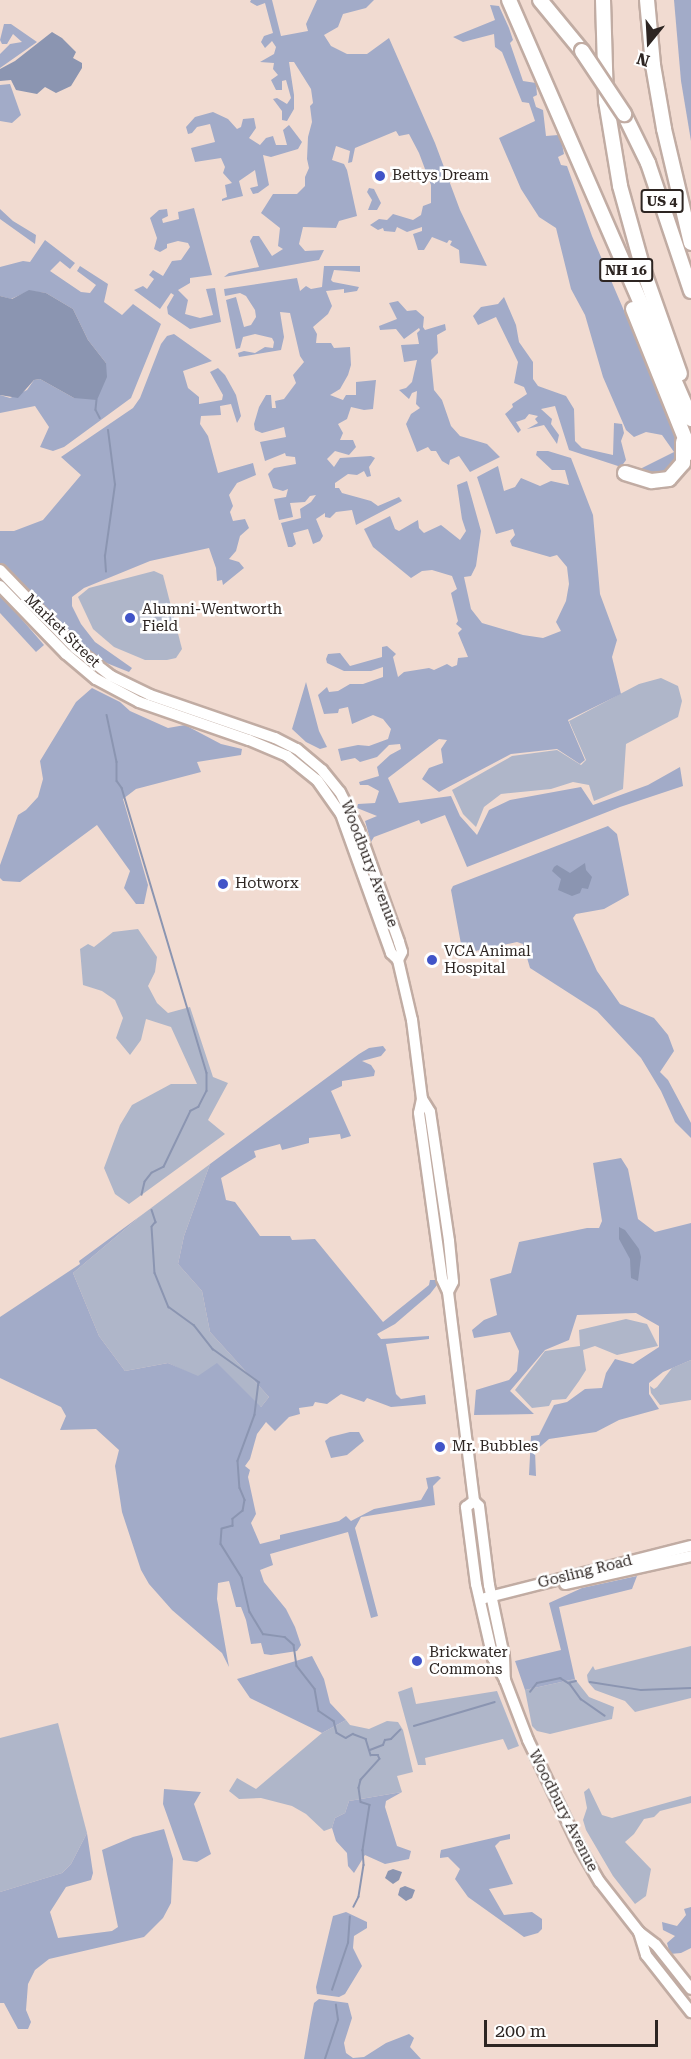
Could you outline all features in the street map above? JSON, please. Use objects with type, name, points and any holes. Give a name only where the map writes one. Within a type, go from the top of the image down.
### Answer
[{"type":"highway","name":"NH 16","points":[[510,0],[691,419]]},
{"type":"highway","name":"US 4","points":[[540,0],[582,51],[624,114],[648,162],[691,291]]},
{"type":"highway","points":[[603,0],[606,101],[620,186],[643,269],[691,404]]},
{"type":"highway","points":[[647,0],[653,65],[663,129],[691,243]]},
{"type":"highway","points":[[579,161],[617,266],[691,453]]},
{"type":"highway","points":[[626,473],[657,482],[672,477],[683,463],[682,431]]},
{"type":"main road","name":"Market Street","points":[[0,570],[75,648],[111,676],[150,695],[263,739]]},
{"type":"main road","name":"Market Street","points":[[0,586],[66,654],[105,684],[149,706],[263,739]]},
{"type":"main road","name":"Woodbury Avenue","points":[[263,739],[305,756],[340,792],[359,830],[402,952],[398,960],[412,1020],[422,1099],[420,1120],[442,1279],[448,1292],[474,1501],[479,1506],[492,1599],[504,1656],[505,1680]]},
{"type":"main road","name":"Woodbury Avenue","points":[[474,1501],[466,1507],[480,1603],[494,1658],[528,1740],[580,1848],[613,1900],[639,1932],[656,1945],[691,1989]]},
{"type":"main road","name":"Gosling Road","points":[[480,1603],[691,1546]]},
{"type":"main road","name":"Gosling Road","points":[[492,1599],[691,1556]]},
{"type":"main road","name":"Woodbury Avenue","points":[[639,1932],[646,1955],[691,2012]]},
{"type":"shaded area","points":[[251,0],[272,0],[281,36],[308,31],[306,24],[317,0],[374,0],[366,8],[343,14],[338,27],[324,35],[331,46],[347,54],[367,54],[389,38],[435,143],[460,210],[487,266],[460,263],[459,250],[450,245],[452,241],[449,240],[447,243],[432,237],[424,250],[418,250],[413,234],[422,231],[422,227],[407,232],[397,227],[395,232],[384,231],[383,228],[378,230],[370,225],[379,219],[387,220],[393,214],[413,220],[421,215],[423,206],[431,203],[431,185],[419,153],[409,134],[399,136],[396,131],[355,148],[352,162],[348,163],[350,151],[336,146],[332,160],[344,164],[347,170],[357,216],[339,221],[336,228],[303,227],[299,244],[305,251],[324,250],[319,260],[224,277],[229,273],[259,267],[250,241],[253,236],[259,236],[272,256],[283,249],[278,246],[280,228],[261,213],[273,194],[297,194],[305,186],[305,177],[309,168],[308,137],[312,122],[310,106],[313,103],[311,89],[294,62],[289,62],[294,109],[287,121],[282,120],[282,111],[273,99],[277,98],[287,104],[291,98],[286,80],[282,81],[282,90],[276,90],[271,80],[278,75],[273,69],[274,63],[260,62],[274,54],[276,47],[272,41],[265,48],[261,42],[264,36],[273,33],[265,3],[257,6],[250,2]]},
{"type":"shaded area","points":[[674,0],[691,0],[691,141],[681,81]]},
{"type":"shaded area","points":[[490,5],[499,6],[509,28],[513,40],[510,43],[523,81],[536,83],[537,95],[533,97],[536,107],[543,110],[546,136],[558,135],[561,139],[564,154],[558,157],[561,165],[567,166],[592,236],[676,432],[681,456],[663,477],[634,472],[674,452],[662,435],[646,432],[634,437],[626,430],[603,377],[585,315],[571,289],[556,228],[539,217],[521,189],[499,138],[535,121],[529,103],[522,102],[502,52],[495,47],[494,34],[463,42],[453,37],[495,20]]},
{"type":"shaded area","points":[[4,24],[11,24],[37,42],[0,68],[0,54],[10,44],[22,42],[13,34],[7,44],[2,44],[0,40]]},
{"type":"shaded area","points":[[52,32],[76,52],[73,58],[82,63],[82,68],[71,86],[56,93],[45,87],[37,94],[16,90],[11,80],[0,81],[0,69],[15,61]]},
{"type":"shaded area","points":[[10,84],[21,115],[12,123],[0,121],[0,85]]},
{"type":"shaded area","points":[[213,112],[228,119],[237,129],[241,127],[243,119],[254,118],[256,128],[249,138],[260,145],[266,138],[273,136],[276,145],[287,145],[283,130],[289,125],[302,142],[298,149],[271,157],[263,155],[269,185],[253,194],[250,188],[258,186],[255,170],[239,181],[243,196],[222,201],[227,197],[225,185],[232,183],[223,173],[225,167],[221,158],[195,162],[191,148],[215,142],[210,124],[197,127],[188,134],[186,127],[195,117]]},
{"type":"shaded area","points":[[369,188],[374,189],[381,203],[377,210],[368,210],[372,200],[367,192]]},
{"type":"shaded area","points":[[194,208],[212,275],[190,278],[190,283],[178,290],[188,300],[185,314],[200,318],[213,315],[206,289],[215,288],[221,322],[190,329],[168,314],[167,307],[174,295],[171,293],[160,309],[134,290],[143,286],[147,289],[154,279],[149,275],[153,270],[163,276],[172,261],[181,260],[190,247],[188,243],[178,241],[167,244],[167,248],[160,252],[154,249],[157,238],[150,218],[159,210],[167,209],[168,216],[162,219],[163,223],[179,219],[178,212]]},
{"type":"shaded area","points":[[0,209],[13,221],[36,235],[35,244],[0,219]]},
{"type":"shaded area","points":[[45,240],[75,263],[70,269],[60,261],[50,271],[81,292],[90,293],[96,285],[77,271],[80,266],[108,284],[104,302],[122,315],[133,304],[161,324],[131,398],[64,447],[53,451],[40,447],[49,427],[35,406],[0,413],[0,395],[10,398],[27,390],[34,380],[40,379],[74,398],[106,363],[88,340],[73,309],[46,293],[29,291],[11,299],[0,296],[0,267],[23,261],[30,262]]},
{"type":"shaded area","points":[[324,266],[360,266],[360,272],[334,270],[331,280],[333,282],[359,287],[357,291],[344,293],[344,289],[326,291],[332,306],[328,314],[313,327],[317,334],[316,343],[331,343],[334,348],[350,347],[351,365],[348,375],[340,389],[330,395],[343,400],[346,395],[356,395],[356,382],[376,380],[373,409],[364,410],[351,407],[347,419],[338,424],[343,433],[340,440],[353,440],[356,447],[349,455],[335,451],[327,459],[334,467],[340,458],[371,456],[375,458],[369,467],[371,476],[367,477],[364,471],[357,475],[348,474],[335,483],[335,488],[339,488],[342,493],[371,501],[378,506],[399,497],[402,501],[356,525],[352,510],[336,512],[330,518],[325,517],[325,513],[316,519],[323,536],[320,541],[313,544],[308,529],[293,533],[296,544],[288,547],[281,523],[301,518],[300,509],[311,502],[316,495],[310,496],[305,502],[290,503],[293,517],[279,520],[274,499],[286,497],[288,489],[283,491],[273,488],[268,474],[274,468],[296,464],[295,457],[286,456],[285,453],[265,461],[260,442],[286,437],[284,427],[262,433],[255,430],[254,424],[259,407],[266,395],[271,395],[272,408],[276,408],[275,401],[284,399],[296,383],[293,375],[304,362],[300,356],[290,313],[280,312],[284,337],[281,350],[239,357],[238,353],[244,351],[255,353],[265,347],[273,348],[274,342],[272,338],[255,334],[243,337],[240,348],[236,349],[226,300],[236,297],[244,327],[251,325],[256,317],[255,310],[246,296],[240,293],[225,296],[224,289],[297,278],[300,291],[306,286],[311,289],[322,287]]},
{"type":"shaded area","points":[[29,290],[46,293],[73,309],[88,340],[106,363],[107,377],[97,400],[74,398],[40,379],[34,380],[18,398],[0,395],[0,296],[12,299]]},
{"type":"shaded area","points":[[504,297],[516,325],[519,342],[533,362],[533,379],[538,386],[566,396],[574,409],[575,441],[582,448],[613,455],[614,423],[622,424],[624,433],[621,441],[626,460],[621,467],[569,450],[555,406],[541,409],[552,419],[551,424],[559,435],[557,444],[544,425],[527,429],[538,423],[535,419],[538,416],[529,414],[525,419],[516,422],[521,430],[518,433],[505,414],[513,407],[512,404],[527,394],[524,387],[514,383],[518,362],[496,317],[478,325],[473,316],[481,307],[498,304]]},
{"type":"shaded area","points":[[398,301],[407,311],[416,310],[424,317],[425,330],[445,324],[446,330],[437,335],[438,353],[431,360],[434,390],[442,400],[451,426],[460,436],[487,444],[500,457],[470,472],[459,456],[450,460],[449,465],[442,461],[436,451],[431,451],[428,447],[417,452],[406,424],[411,414],[420,408],[416,404],[417,391],[412,393],[409,399],[399,390],[406,388],[412,382],[417,360],[404,362],[401,345],[419,344],[417,333],[420,330],[419,328],[404,339],[396,329],[380,330],[379,326],[397,319],[389,303]]},
{"type":"shaded area","points":[[174,334],[212,361],[183,371],[188,388],[199,397],[199,404],[222,400],[223,395],[210,372],[218,368],[225,375],[236,395],[241,416],[237,423],[231,404],[220,406],[221,415],[201,416],[200,424],[208,436],[218,473],[253,463],[256,475],[237,483],[229,495],[233,506],[230,512],[233,521],[245,519],[249,528],[240,536],[236,551],[229,559],[239,562],[244,568],[223,585],[222,580],[217,581],[216,568],[209,548],[150,561],[84,588],[72,597],[72,606],[81,624],[95,642],[132,668],[129,672],[104,662],[81,645],[0,564],[0,531],[14,531],[43,520],[81,475],[61,457],[133,408],[140,398],[161,344],[167,336]]},
{"type":"shaded area","points":[[537,451],[548,451],[571,458],[593,515],[600,594],[617,640],[612,657],[621,694],[568,720],[585,760],[580,764],[557,749],[511,754],[439,792],[422,779],[429,768],[443,763],[441,749],[447,740],[439,739],[388,778],[399,803],[451,796],[460,816],[477,835],[489,810],[510,800],[581,787],[593,805],[648,785],[680,767],[683,786],[620,807],[467,867],[445,815],[421,824],[419,820],[374,837],[371,842],[365,821],[377,816],[357,808],[358,804],[375,803],[379,791],[368,785],[360,785],[359,782],[379,776],[377,767],[401,749],[400,744],[389,745],[377,757],[360,762],[355,758],[341,761],[338,749],[358,745],[369,746],[388,739],[391,729],[383,719],[373,715],[352,724],[348,707],[339,709],[338,713],[324,714],[318,695],[327,687],[329,692],[338,691],[350,684],[363,684],[383,677],[383,667],[371,671],[344,671],[327,663],[328,654],[340,653],[350,666],[382,657],[382,647],[387,646],[396,654],[393,657],[398,677],[404,672],[429,668],[434,670],[447,664],[452,667],[457,665],[458,658],[468,657],[458,633],[462,629],[456,624],[458,621],[451,593],[457,589],[452,576],[432,570],[422,571],[411,578],[373,547],[364,529],[390,516],[395,529],[399,531],[418,520],[419,528],[424,533],[441,525],[460,540],[466,531],[457,485],[467,481],[481,531],[476,566],[471,576],[464,577],[471,609],[482,623],[523,635],[543,638],[561,631],[556,622],[566,601],[569,584],[567,567],[557,555],[550,557],[512,546],[510,541],[515,535],[513,529],[496,534],[477,477],[498,466],[504,491],[515,487],[521,478],[540,486],[551,481],[569,485],[565,470],[552,470],[536,455]]},
{"type":"shaded area","name":"Alumni-Wentworth Field","points":[[154,571],[163,575],[182,649],[176,658],[167,660],[145,660],[114,647],[93,629],[78,597],[89,588]]},
{"type":"shaded area","points":[[0,594],[44,645],[36,652],[0,613]]},
{"type":"shaded area","points":[[661,678],[678,686],[682,701],[678,717],[626,744],[623,789],[594,801],[589,785],[573,782],[551,789],[501,794],[484,807],[476,827],[463,814],[452,790],[512,756],[557,750],[581,765],[586,760],[569,721],[639,684]]},
{"type":"shaded area","points":[[306,682],[319,731],[327,747],[320,749],[306,742],[292,729]]},
{"type":"shaded area","points":[[92,688],[120,702],[130,711],[168,728],[185,725],[221,744],[242,749],[241,755],[197,762],[201,772],[136,789],[123,799],[148,885],[144,904],[136,904],[124,888],[130,871],[97,825],[20,882],[3,881],[0,878],[0,865],[18,815],[38,797],[43,779],[40,761],[76,702]]},
{"type":"shaded area","points":[[608,826],[617,834],[629,895],[604,909],[576,914],[573,918],[597,971],[620,1004],[654,1018],[668,1035],[674,1051],[660,1072],[668,1080],[691,1123],[691,1138],[675,1122],[661,1091],[641,1058],[597,1011],[530,968],[523,944],[517,942],[471,952],[461,944],[451,890],[453,886]]},
{"type":"shaded area","points":[[585,863],[586,870],[592,877],[588,889],[582,888],[580,893],[572,896],[558,890],[561,879],[552,871],[554,867],[557,865],[570,873]]},
{"type":"shaded area","points":[[138,929],[157,957],[155,972],[148,986],[157,1003],[168,1013],[190,1007],[213,1077],[228,1083],[208,1120],[225,1134],[129,1204],[115,1194],[104,1168],[120,1125],[132,1105],[171,1084],[197,1084],[171,1027],[146,1019],[141,1040],[130,1055],[116,1038],[123,1018],[115,1000],[102,991],[83,985],[80,949],[88,944],[94,947],[113,932]]},
{"type":"shaded area","points":[[383,1046],[386,1050],[381,1056],[362,1061],[371,1065],[375,1071],[374,1076],[342,1081],[342,1086],[331,1091],[351,1136],[341,1139],[340,1134],[309,1138],[309,1143],[282,1150],[280,1144],[254,1151],[256,1157],[221,1178],[226,1200],[235,1202],[260,1236],[290,1236],[292,1240],[315,1239],[383,1322],[429,1285],[430,1280],[437,1280],[437,1285],[430,1294],[395,1324],[377,1334],[381,1339],[429,1336],[429,1339],[386,1344],[396,1394],[401,1399],[425,1395],[426,1404],[391,1407],[367,1398],[364,1402],[341,1394],[327,1404],[315,1402],[313,1406],[299,1408],[300,1414],[289,1417],[275,1431],[266,1422],[257,1434],[250,1459],[245,1466],[250,1470],[248,1477],[256,1514],[251,1523],[260,1544],[280,1539],[280,1535],[339,1521],[346,1516],[351,1521],[374,1509],[421,1500],[428,1488],[426,1478],[438,1476],[441,1478],[433,1486],[435,1505],[361,1517],[355,1528],[378,1616],[371,1618],[348,1532],[270,1554],[273,1565],[260,1570],[264,1582],[286,1609],[295,1627],[301,1645],[297,1651],[264,1654],[261,1643],[251,1644],[246,1620],[241,1607],[236,1607],[229,1581],[218,1583],[217,1599],[229,1667],[222,1653],[172,1610],[149,1584],[141,1570],[122,1512],[115,1466],[119,1450],[96,1429],[60,1430],[66,1416],[61,1407],[0,1378],[0,1317],[80,1264],[79,1261],[143,1214],[73,1273],[99,1336],[125,1371],[168,1363],[198,1376],[217,1363],[261,1407],[269,1397],[210,1332],[202,1291],[178,1264],[184,1236],[210,1164],[359,1054],[369,1048]]},
{"type":"shaded area","points":[[621,1158],[628,1169],[638,1219],[655,1232],[691,1223],[691,1360],[663,1372],[649,1383],[649,1394],[659,1409],[619,1420],[596,1432],[549,1439],[535,1451],[536,1476],[529,1475],[531,1436],[539,1435],[554,1405],[567,1402],[585,1389],[602,1388],[606,1373],[615,1359],[633,1364],[659,1347],[659,1326],[636,1313],[577,1315],[569,1340],[545,1350],[510,1391],[534,1414],[474,1415],[476,1390],[509,1380],[517,1371],[519,1351],[510,1332],[474,1338],[472,1330],[484,1320],[497,1315],[490,1279],[511,1273],[519,1242],[587,1228],[599,1228],[602,1221],[593,1163]]},
{"type":"shaded area","points":[[210,1164],[184,1236],[178,1264],[202,1291],[210,1332],[269,1397],[261,1407],[168,1363],[125,1371],[99,1336],[73,1273],[143,1214]]},
{"type":"shaded area","points":[[619,1227],[625,1230],[639,1249],[641,1257],[638,1281],[631,1278],[630,1259],[619,1239]]},
{"type":"shaded area","points":[[626,1319],[647,1324],[658,1346],[617,1355],[595,1346],[583,1350],[586,1370],[566,1399],[552,1400],[549,1406],[532,1408],[515,1390],[545,1351],[580,1346],[579,1330]]},
{"type":"shaded area","points":[[691,1360],[691,1400],[660,1405],[651,1393],[650,1386],[654,1389],[672,1368]]},
{"type":"shaded area","points":[[359,1432],[364,1441],[347,1455],[331,1458],[325,1441],[330,1437]]},
{"type":"shaded area","points":[[637,1576],[632,1589],[559,1607],[575,1679],[525,1690],[515,1661],[561,1650],[549,1603],[582,1588]]},
{"type":"shaded area","points":[[691,1646],[691,1698],[635,1712],[625,1701],[595,1690],[588,1682],[587,1675],[593,1666],[595,1670]]},
{"type":"shaded area","points":[[312,1656],[324,1679],[330,1703],[346,1720],[322,1733],[250,1698],[237,1679]]},
{"type":"shaded area","points":[[575,1679],[589,1697],[614,1707],[612,1719],[550,1734],[537,1731],[532,1726],[525,1690]]},
{"type":"shaded area","points":[[412,1687],[416,1704],[497,1691],[519,1746],[508,1750],[503,1739],[425,1758],[426,1765],[418,1765],[398,1692]]},
{"type":"shaded area","points":[[346,1720],[350,1725],[369,1729],[387,1721],[398,1722],[403,1730],[413,1772],[397,1776],[402,1792],[349,1801],[345,1813],[335,1818],[332,1828],[324,1831],[306,1814],[292,1806],[261,1798],[239,1799],[229,1791],[237,1778],[256,1789],[322,1733]]},
{"type":"shaded area","points":[[58,1723],[87,1833],[71,1864],[62,1873],[0,1892],[0,1738]]},
{"type":"shaded area","points":[[589,1788],[602,1815],[612,1818],[691,1796],[691,1803],[660,1811],[654,1817],[644,1819],[634,1834],[625,1842],[651,1869],[646,1896],[635,1904],[613,1876],[586,1830],[583,1820],[587,1808],[584,1792]]},
{"type":"shaded area","points":[[164,1789],[201,1792],[194,1804],[211,1854],[197,1862],[183,1860],[163,1804]]},
{"type":"shaded area","points":[[402,1792],[386,1801],[385,1807],[397,1846],[411,1851],[409,1859],[385,1864],[365,1855],[354,1873],[348,1866],[347,1853],[336,1841],[332,1828],[335,1818],[345,1813],[349,1801]]},
{"type":"shaded area","points":[[164,1829],[173,1859],[171,1903],[163,1918],[144,1937],[49,1959],[35,1970],[28,1984],[26,2010],[31,2022],[28,2029],[18,2029],[4,2003],[0,2003],[0,1892],[62,1873],[71,1864],[87,1833],[93,1873],[91,1880],[66,1887],[50,1912],[58,1938],[112,1931],[118,1927],[102,1850],[133,1837]]},
{"type":"shaded area","points":[[510,1834],[510,1839],[500,1841],[495,1846],[513,1884],[489,1889],[504,1915],[532,1912],[542,1919],[542,1929],[538,1933],[524,1937],[468,1897],[455,1879],[460,1869],[448,1857],[440,1858],[441,1850]]},
{"type":"shaded area","points":[[393,1869],[402,1872],[399,1880],[393,1884],[385,1878],[388,1871]]},
{"type":"shaded area","points":[[405,1886],[415,1890],[412,1898],[406,1901],[398,1895],[400,1888]]},
{"type":"shaded area","points":[[691,1907],[691,1948],[681,1953],[670,1954],[667,1943],[675,1936],[663,1930],[662,1922],[677,1926],[686,1915],[684,1909]]},
{"type":"shaded area","points":[[346,1912],[367,1922],[367,1928],[354,1936],[353,1948],[362,1966],[345,1994],[339,1997],[317,1994],[316,1987],[333,1916]]},
{"type":"shaded area","points":[[319,1999],[348,2003],[352,2018],[344,2043],[346,2053],[353,2058],[364,2057],[386,2043],[409,2034],[414,2038],[410,2047],[421,2059],[304,2059],[314,2003]]},
{"type":"waterway","points":[[97,400],[96,410],[100,418]]},
{"type":"waterway","points":[[106,572],[105,556],[115,485],[108,430]]},
{"type":"waterway","points":[[107,715],[117,762],[117,781],[122,788],[207,1073],[207,1091],[199,1107],[191,1111],[164,1167],[152,1173],[145,1182],[142,1195]]},
{"type":"waterway","points":[[152,1210],[156,1222],[152,1227],[155,1273],[169,1307],[194,1325],[213,1349],[259,1382],[255,1415],[238,1461],[240,1488],[245,1500],[243,1511],[233,1519],[233,1526],[222,1529],[221,1544],[242,1578],[250,1612],[263,1634],[285,1637],[294,1645],[297,1666],[315,1689],[319,1711],[334,1721],[337,1733],[346,1738],[353,1734],[366,1739],[371,1755],[378,1755],[380,1759],[361,1780],[359,1788],[361,1802],[370,1805],[359,1897],[354,1907]]},
{"type":"waterway","points":[[530,1692],[537,1683],[560,1678],[570,1684],[581,1699],[605,1716]]},
{"type":"waterway","points":[[568,1683],[576,1681]]},
{"type":"waterway","points":[[590,1682],[641,1690],[691,1688]]},
{"type":"waterway","points":[[414,1726],[495,1702]]},
{"type":"waterway","points":[[370,1750],[383,1745],[385,1740],[391,1739],[400,1730]]},
{"type":"waterway","points":[[332,1990],[348,1943],[350,1917]]},
{"type":"waterway","points":[[325,2059],[338,2020],[336,2005]]},
{"type":"place","name":"Bettys Dream","points":[[380,176]]},
{"type":"place","name":"Alumni-Wentworth Field","points":[[130,618]]},
{"type":"place","name":"Hotworx","points":[[223,884]]},
{"type":"place","name":"VCA Animal Hospital","points":[[432,960]]},
{"type":"place","name":"Mr. Bubbles","points":[[440,1447]]},
{"type":"place","name":"Brickwater Commons","points":[[417,1661]]}]
